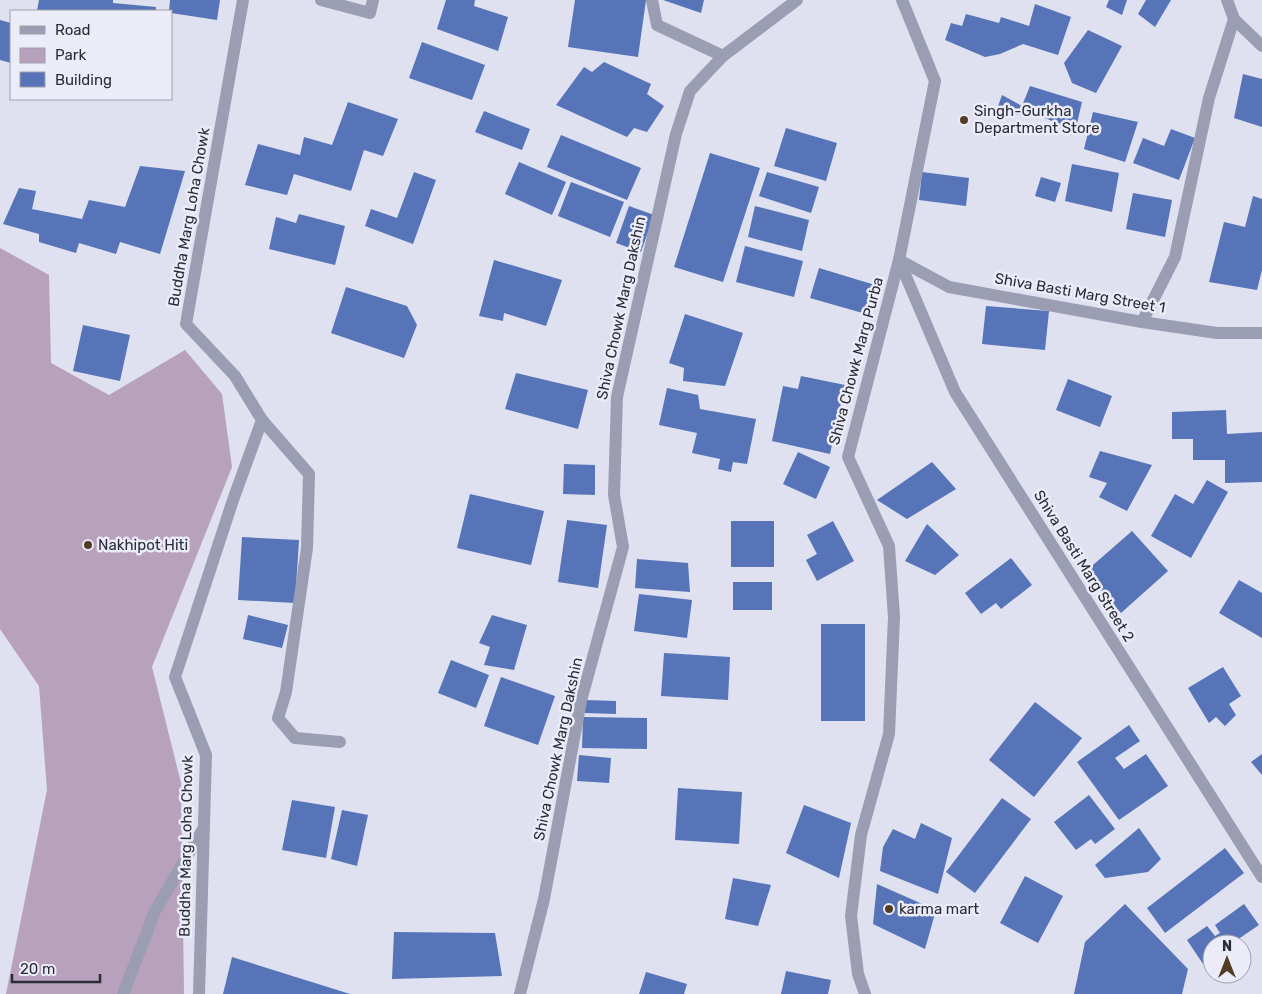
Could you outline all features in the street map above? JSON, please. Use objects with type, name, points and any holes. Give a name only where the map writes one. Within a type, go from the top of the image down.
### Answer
[{"type":"street","name":"Buddha Marg Loha Chowk","points":[[199,994],[206,755],[176,677],[233,500],[262,420],[235,376],[186,324],[243,0]]},
{"type":"street","points":[[321,0],[370,14],[374,0]]},
{"type":"street","points":[[652,0],[657,25],[723,56]]},
{"type":"street","name":"Shiva Chowk Marg Dakshin","points":[[520,994],[544,899],[581,701],[623,547],[614,495],[616,397],[676,134],[690,91],[723,56],[797,0]]},
{"type":"street","name":"Shiva Chowk Marg Purba","points":[[865,994],[858,974],[851,916],[861,835],[890,734],[894,617],[889,546],[848,457],[900,260],[935,81],[902,0]]},
{"type":"street","points":[[1227,0],[1234,19],[1262,46]]},
{"type":"street","points":[[1142,322],[1175,256],[1209,98],[1234,19]]},
{"type":"street","name":"Shiva Basti Marg Street 1","points":[[900,260],[949,287],[1142,322],[1217,333],[1262,333]]},
{"type":"street","name":"Shiva Basti Marg Street 2","points":[[900,260],[955,392],[1262,877]]},
{"type":"street","points":[[262,420],[309,474],[307,548],[286,692],[278,718],[295,738],[340,742]]},
{"type":"street","points":[[123,994],[155,911],[204,826]]},
{"type":"green space","points":[[0,248],[49,275],[51,363],[109,395],[185,350],[222,394],[232,467],[152,667],[181,783],[184,994],[6,994],[47,790],[39,686],[0,629]]},
{"type":"building","points":[[39,0],[113,0],[113,3],[156,7],[156,10],[37,10]]},
{"type":"building","points":[[170,0],[220,0],[217,20],[172,13],[172,10],[169,10]]},
{"type":"building","points":[[446,0],[475,0],[474,6],[508,17],[498,51],[437,29]]},
{"type":"building","points":[[575,0],[646,0],[638,57],[568,47]]},
{"type":"building","points":[[663,0],[704,0],[701,13]]},
{"type":"building","points":[[1109,0],[1127,0],[1122,15],[1106,7]]},
{"type":"building","points":[[1146,0],[1171,0],[1155,27],[1138,14]]},
{"type":"building","points":[[1035,4],[1071,17],[1058,55],[1023,44],[1000,54],[985,57],[945,40],[951,23],[962,26],[966,14],[999,23],[1001,17],[1029,26]]},
{"type":"building","points":[[0,20],[10,23],[10,63],[0,60]]},
{"type":"building","points":[[1088,30],[1122,46],[1096,93],[1072,83],[1064,63]]},
{"type":"building","points":[[422,42],[485,65],[472,100],[409,78]]},
{"type":"building","points":[[604,62],[651,84],[647,94],[664,106],[647,132],[634,128],[627,137],[556,105],[584,67],[592,72]]},
{"type":"building","points":[[1243,74],[1262,79],[1262,127],[1234,118]]},
{"type":"building","points":[[1030,86],[1082,102],[1075,132],[1039,115],[995,115],[1002,95],[1022,106]]},
{"type":"building","points":[[348,102],[398,119],[383,156],[364,150],[351,191],[294,174],[287,195],[245,185],[258,144],[300,155],[304,137],[332,145]]},
{"type":"building","points":[[484,111],[530,129],[522,150],[475,132]]},
{"type":"building","points":[[1093,112],[1138,122],[1125,162],[1084,149]]},
{"type":"building","points":[[786,128],[837,143],[826,181],[774,166]]},
{"type":"building","points":[[1171,129],[1195,138],[1179,180],[1133,163],[1143,138],[1164,146]]},
{"type":"building","points":[[561,135],[641,168],[627,200],[547,167]]},
{"type":"building","points":[[710,153],[760,168],[723,282],[674,267]]},
{"type":"building","points":[[519,162],[566,182],[552,215],[505,194]]},
{"type":"building","points":[[1072,164],[1119,173],[1112,212],[1065,201]]},
{"type":"building","points":[[140,166],[185,171],[160,254],[120,242],[116,254],[79,243],[76,253],[39,242],[39,234],[3,224],[19,188],[36,191],[32,209],[82,219],[89,200],[125,207]]},
{"type":"building","points":[[414,172],[436,180],[413,244],[365,226],[371,209],[397,218]]},
{"type":"building","points":[[767,172],[819,187],[811,213],[759,196]]},
{"type":"building","points":[[922,172],[969,178],[966,206],[919,200]]},
{"type":"building","points":[[1041,177],[1061,183],[1055,202],[1035,196]]},
{"type":"building","points":[[571,182],[624,202],[610,237],[558,216]]},
{"type":"building","points":[[1133,193],[1172,200],[1165,237],[1126,229]]},
{"type":"building","points":[[1253,196],[1262,199],[1262,270],[1257,290],[1209,282],[1224,222],[1245,227]]},
{"type":"building","points":[[629,206],[654,215],[641,252],[616,243]]},
{"type":"building","points":[[755,206],[809,220],[802,251],[748,237]]},
{"type":"building","points":[[299,214],[345,226],[335,265],[269,249],[276,217],[296,223]]},
{"type":"building","points":[[745,246],[803,261],[794,297],[736,282]]},
{"type":"building","points":[[494,260],[562,280],[546,326],[504,313],[503,321],[479,316]]},
{"type":"building","points":[[819,268],[875,285],[866,314],[810,298]]},
{"type":"building","points":[[346,287],[407,306],[417,325],[404,358],[331,333]]},
{"type":"building","points":[[986,306],[1049,311],[1045,350],[982,344]]},
{"type":"building","points":[[685,314],[743,333],[725,386],[683,381],[684,368],[669,363]]},
{"type":"building","points":[[83,325],[130,335],[120,381],[73,371]]},
{"type":"building","points":[[516,373],[588,390],[578,429],[505,409]]},
{"type":"building","points":[[801,376],[845,385],[830,454],[772,441],[783,386],[798,389]]},
{"type":"building","points":[[1068,379],[1112,396],[1100,427],[1056,410]]},
{"type":"building","points":[[667,388],[698,395],[700,409],[756,419],[747,464],[733,462],[731,472],[718,469],[720,459],[692,453],[697,433],[659,425]]},
{"type":"building","points":[[1226,410],[1227,434],[1262,432],[1262,482],[1225,483],[1225,460],[1193,460],[1193,439],[1172,439],[1172,412]]},
{"type":"building","points":[[1100,451],[1152,465],[1127,511],[1099,497],[1107,483],[1089,477]]},
{"type":"building","points":[[798,452],[830,467],[816,499],[783,484]]},
{"type":"building","points":[[932,462],[956,489],[907,519],[877,500]]},
{"type":"building","points":[[564,464],[595,465],[595,495],[563,494]]},
{"type":"building","points":[[1207,480],[1228,492],[1191,558],[1151,536],[1175,494],[1193,504]]},
{"type":"building","points":[[470,494],[544,511],[531,565],[457,548]]},
{"type":"building","points":[[567,520],[607,525],[598,588],[558,582]]},
{"type":"building","points":[[731,521],[774,521],[774,567],[731,567]]},
{"type":"building","points":[[833,521],[854,561],[817,581],[806,560],[817,554],[807,535]]},
{"type":"building","points":[[927,524],[959,555],[935,575],[905,561]]},
{"type":"building","points":[[1132,531],[1168,571],[1121,613],[1085,572]]},
{"type":"building","points":[[242,537],[299,540],[295,603],[238,600]]},
{"type":"building","points":[[1011,558],[1032,585],[1001,609],[996,603],[981,614],[965,593]]},
{"type":"building","points":[[637,559],[688,563],[690,592],[635,588]]},
{"type":"building","points":[[1239,580],[1262,593],[1262,638],[1219,613]]},
{"type":"building","points":[[733,582],[772,582],[772,610],[733,610]]},
{"type":"building","points":[[639,594],[692,600],[687,638],[634,631]]},
{"type":"building","points":[[248,615],[288,625],[282,648],[243,639]]},
{"type":"building","points":[[492,615],[527,625],[514,670],[484,665],[490,647],[479,643]]},
{"type":"building","points":[[821,624],[865,624],[865,721],[821,721]]},
{"type":"building","points":[[664,653],[730,657],[728,700],[661,696]]},
{"type":"building","points":[[451,660],[489,675],[476,708],[438,693]]},
{"type":"building","points":[[1223,667],[1241,696],[1229,704],[1236,715],[1225,726],[1216,717],[1209,723],[1188,688]]},
{"type":"building","points":[[501,677],[555,696],[538,745],[484,726]]},
{"type":"building","points":[[585,700],[616,701],[616,714],[585,713]]},
{"type":"building","points":[[1035,702],[1082,738],[1034,797],[989,760]]},
{"type":"building","points":[[583,717],[647,718],[647,749],[582,748]]},
{"type":"building","points":[[1129,725],[1140,741],[1115,758],[1124,769],[1146,754],[1168,786],[1119,820],[1077,762]]},
{"type":"building","points":[[1262,754],[1262,775],[1251,762]]},
{"type":"building","points":[[579,755],[611,758],[609,783],[577,781]]},
{"type":"building","points":[[678,788],[742,792],[739,844],[675,840]]},
{"type":"building","points":[[1089,795],[1115,829],[1095,844],[1091,839],[1076,850],[1054,822]]},
{"type":"building","points":[[1002,798],[1031,819],[975,893],[946,872]]},
{"type":"building","points":[[292,800],[335,807],[326,858],[282,850]]},
{"type":"building","points":[[804,805],[851,823],[839,878],[786,853]]},
{"type":"building","points":[[342,810],[368,815],[357,866],[331,859]]},
{"type":"building","points":[[921,823],[952,838],[938,894],[880,871],[883,847],[893,829],[915,839]]},
{"type":"building","points":[[1139,828],[1161,859],[1148,872],[1105,878],[1095,865]]},
{"type":"building","points":[[1225,848],[1244,873],[1165,933],[1147,908]]},
{"type":"building","points":[[1025,876],[1063,896],[1038,943],[1000,923]]},
{"type":"building","points":[[733,878],[771,885],[758,926],[725,919]]},
{"type":"building","points":[[877,884],[936,910],[925,949],[873,924]]},
{"type":"building","points":[[1125,904],[1188,969],[1182,994],[1074,994],[1085,942]]},
{"type":"building","points":[[1244,904],[1259,925],[1246,934],[1218,934],[1220,933],[1215,925]]},
{"type":"building","points":[[1207,926],[1213,934],[1202,934],[1202,962],[1187,940]]},
{"type":"building","points":[[394,932],[495,933],[502,976],[392,979]]},
{"type":"building","points":[[232,957],[350,994],[223,994]]},
{"type":"building","points":[[786,971],[831,980],[828,994],[781,994]]},
{"type":"building","points":[[646,972],[687,984],[684,994],[639,994]]},
{"type":"place","name":"Singh-Gurkha Department Store","points":[[964,120]]},
{"type":"place","name":"Nakhipot Hiti","points":[[88,545]]},
{"type":"place","name":"karma mart","points":[[889,909]]}]
